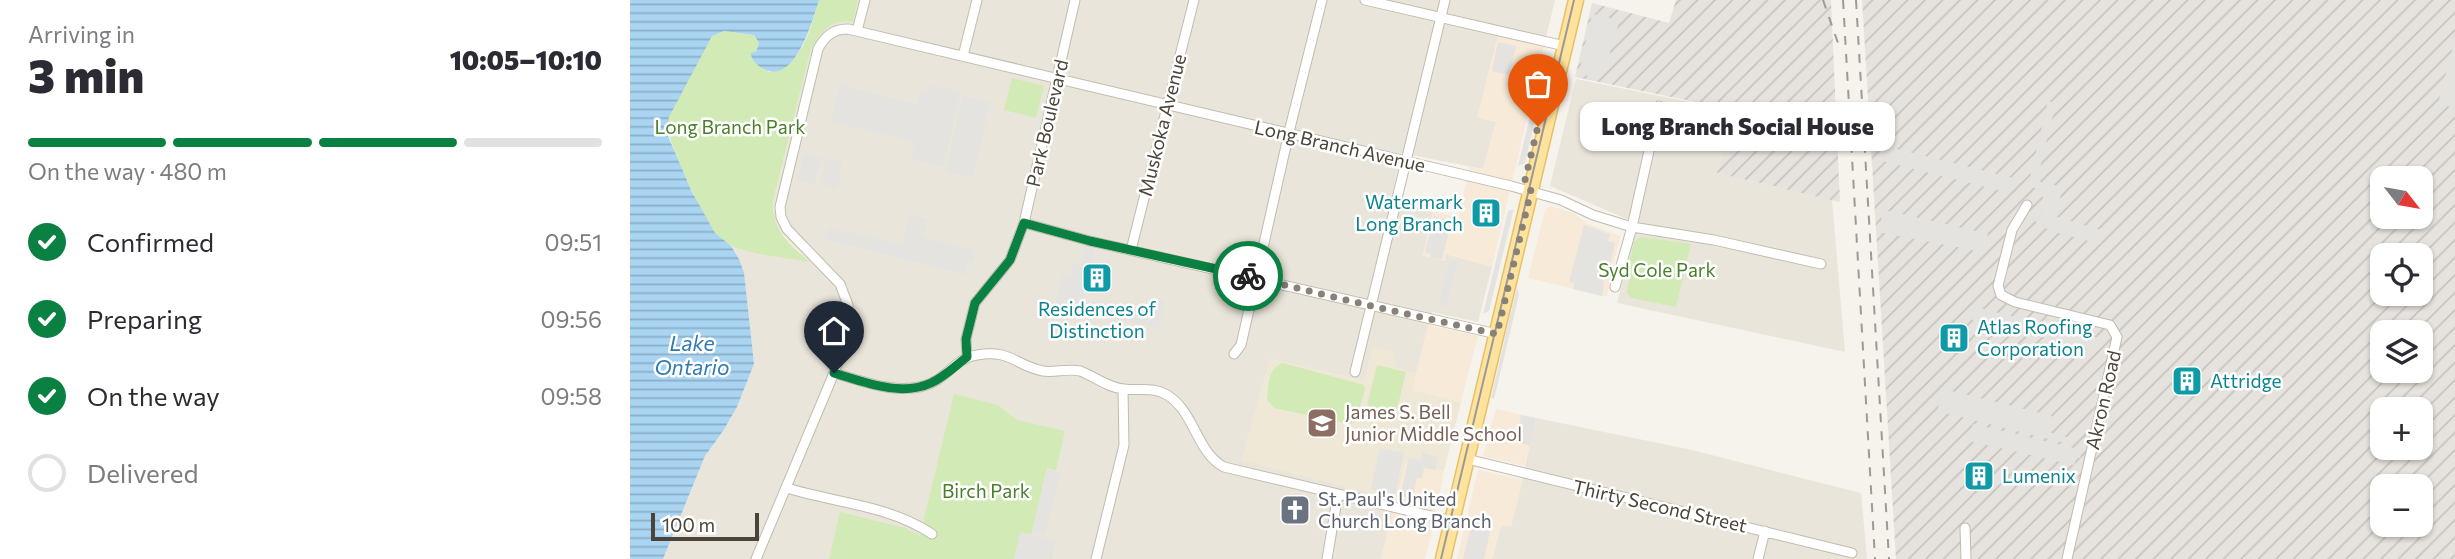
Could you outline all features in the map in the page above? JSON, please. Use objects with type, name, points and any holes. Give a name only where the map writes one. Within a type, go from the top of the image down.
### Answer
[{"type":"main road","points":[[1443,559],[1513,269],[1524,256],[1537,204],[1525,180],[1538,126],[1551,105],[1576,0]]},
{"type":"street","points":[[756,559],[834,373],[848,331],[844,293],[834,275],[787,229],[782,221],[780,207],[818,49],[832,32],[842,29],[857,31],[865,0]]},
{"type":"street","points":[[963,56],[976,0]]},
{"type":"street","name":"Park Boulevard","points":[[967,357],[966,339],[975,303],[1010,260],[1024,223],[1075,0]]},
{"type":"street","name":"Muskoka Avenue","points":[[1131,250],[1194,0]]},
{"type":"street","points":[[1234,354],[1241,345],[1322,0]]},
{"type":"street","points":[[1365,0],[1565,46]]},
{"type":"street","points":[[1355,372],[1445,0]]},
{"type":"street","name":"Long Branch Avenue","points":[[857,31],[1531,191],[1632,227],[1714,240],[1821,264]]},
{"type":"street","points":[[1615,287],[1632,227],[1659,106]]},
{"type":"street","name":"Akron Road","points":[[2027,205],[2012,230],[1998,286],[2001,295],[2015,302],[2110,326],[2117,337],[2067,559]]},
{"type":"street","points":[[1024,223],[1497,334]]},
{"type":"street","points":[[834,373],[891,387],[911,388],[937,380],[967,357],[989,354],[1004,355],[1038,370],[1080,372],[1123,390],[1146,388],[1170,397],[1183,409],[1213,459],[1224,467],[1452,521]]},
{"type":"street","points":[[1096,559],[1124,445],[1123,390]]},
{"type":"street","name":"Thirty Second Street","points":[[1467,459],[1852,553]]},
{"type":"street","points":[[787,488],[895,514],[932,534]]},
{"type":"street","points":[[1327,559],[1338,494]]},
{"type":"street","points":[[1965,528],[1966,559]]},
{"type":"street","points":[[1758,559],[1765,531]]},
{"type":"shaded area","points":[[858,0],[1555,0],[1545,42],[1482,102],[1477,117],[1496,122],[1483,169],[1401,153],[1391,200],[1433,211],[1423,256],[1446,254],[1492,267],[1478,322],[1432,312],[1416,374],[1398,369],[1373,347],[1365,381],[1270,359],[1242,460],[1396,499],[1381,559],[663,559],[705,456],[737,407],[754,364],[739,259],[731,246],[809,261],[779,231],[774,221],[773,201],[810,53],[825,28],[836,22],[853,21]]},
{"type":"shaded area","points":[[1676,0],[1831,0],[1840,202],[1717,173],[1734,110],[1575,77],[1592,3],[1669,23]]},
{"type":"shaded area","points":[[1862,0],[2455,0],[2455,559],[1896,559]]},
{"type":"shaded area","points":[[1592,14],[1619,20],[1607,71],[1602,70],[1600,78],[1583,75],[1584,70],[1580,69]]},
{"type":"shaded area","points":[[1499,31],[1545,42],[1492,267],[1446,254],[1445,261],[1423,256],[1433,211],[1458,217],[1470,167],[1483,169],[1496,122],[1477,117]]},
{"type":"shaded area","points":[[2455,39],[2455,108],[2438,104]]},
{"type":"shaded area","points":[[1498,42],[1516,46],[1509,75],[1492,71]]},
{"type":"shaded area","points":[[1548,64],[1525,163],[1518,166],[1542,67]]},
{"type":"shaded area","points":[[1576,79],[1734,111],[1717,173],[1832,200],[1845,352],[1617,303],[1639,221],[1627,219],[1550,186]]},
{"type":"shaded area","points":[[840,82],[847,83],[847,87],[917,104],[920,92],[926,93],[928,84],[961,92],[943,167],[911,159],[914,142],[830,122]]},
{"type":"shaded area","points":[[963,96],[990,102],[973,178],[945,172]]},
{"type":"shaded area","points":[[2048,101],[2056,103],[2037,181],[2062,187],[2057,217],[2104,231],[2101,244],[2050,231],[2035,221],[2043,213],[2043,197],[2037,189],[2028,186]]},
{"type":"shaded area","points":[[1885,146],[2013,178],[2010,193],[1882,161]]},
{"type":"shaded area","points":[[804,153],[822,158],[814,184],[797,180]]},
{"type":"shaded area","points":[[826,158],[843,162],[837,189],[825,187],[826,181],[821,180]]},
{"type":"shaded area","points":[[1550,206],[1573,213],[1589,224],[1620,236],[1607,297],[1528,278],[1545,211]]},
{"type":"shaded area","points":[[1514,209],[1489,311],[1483,314],[1508,211]]},
{"type":"shaded area","points":[[1880,209],[1988,234],[1983,252],[1883,233]]},
{"type":"shaded area","points":[[910,215],[927,219],[923,237],[976,250],[973,263],[968,262],[965,275],[824,239],[828,227],[902,245]]},
{"type":"shaded area","points":[[1434,216],[1445,219],[1443,226],[1450,228],[1442,259],[1430,258],[1431,254],[1425,252]]},
{"type":"shaded area","points":[[1584,225],[1610,234],[1608,241],[1615,243],[1607,279],[1601,278],[1604,282],[1602,296],[1573,289],[1574,283],[1569,282]]},
{"type":"shaded area","points":[[1085,244],[1096,247],[1083,299],[1147,314],[1152,298],[1165,301],[1158,328],[1056,304],[1062,276],[1070,277],[1073,263],[1080,264]]},
{"type":"shaded area","points":[[1449,260],[1458,262],[1447,307],[1438,304]]},
{"type":"shaded area","points":[[1517,287],[1519,295],[1494,399],[1491,398]]},
{"type":"shaded area","points":[[1975,307],[2099,338],[2096,350],[1972,320]]},
{"type":"shaded area","points":[[1428,325],[1478,336],[1461,402],[1412,390]]},
{"type":"shaded area","name":"James S. Bell Junior Middle School","points":[[1373,347],[1392,351],[1398,369],[1416,374],[1413,390],[1461,402],[1444,471],[1405,463],[1396,499],[1242,460],[1270,359],[1365,381]]},
{"type":"shaded area","points":[[1943,389],[2052,416],[2048,432],[2074,439],[2073,445],[1937,411]]},
{"type":"shaded area","points":[[1496,409],[1536,418],[1524,466],[1483,456]]},
{"type":"shaded area","points":[[1521,415],[1536,418],[1530,446],[1516,441]]},
{"type":"shaded area","points":[[1536,418],[1692,450],[1861,493],[1867,559],[1492,559],[1501,525],[1511,526]]},
{"type":"shaded area","points":[[1973,424],[2082,450],[2080,458],[2076,457],[2074,466],[2080,467],[2075,490],[2069,489],[2074,465],[1969,441]]},
{"type":"shaded area","points":[[1380,448],[1404,453],[1395,494],[1371,489]]},
{"type":"shaded area","points":[[1422,453],[1438,457],[1435,470],[1424,468],[1422,478],[1417,478],[1412,499],[1400,497],[1409,457],[1420,460]]},
{"type":"shaded area","points":[[1404,462],[1444,471],[1433,527],[1425,559],[1381,559]]},
{"type":"shaded area","points":[[1048,469],[1061,473],[1045,535],[1032,532]]},
{"type":"shaded area","points":[[1478,470],[1523,480],[1511,527],[1500,525],[1492,559],[1457,559]]},
{"type":"shaded area","points":[[1479,514],[1493,517],[1484,559],[1463,559],[1473,518],[1478,519]]},
{"type":"shaded area","points":[[1020,532],[1056,540],[1050,559],[1014,559]]},
{"type":"green space","name":"Long Branch Park","points":[[819,0],[858,0],[853,22],[831,25],[817,39],[810,53],[773,201],[778,229],[810,262],[737,248],[718,238],[689,184],[667,126],[693,66],[712,36],[724,31],[754,35],[759,43],[756,52],[750,54],[769,72],[780,69],[790,63],[803,45]]},
{"type":"green space","points":[[1012,78],[1044,86],[1036,118],[1004,110]]},
{"type":"green space","name":"Syd Cole Park","points":[[1644,237],[1691,244],[1676,307],[1631,298],[1627,293],[1630,274],[1627,273],[1634,242]]},
{"type":"green space","points":[[1283,363],[1364,385],[1365,390],[1355,422],[1350,424],[1274,408],[1267,400],[1271,373]]},
{"type":"green space","points":[[1377,365],[1406,372],[1396,413],[1367,405]]},
{"type":"green space","name":"Birch Park","points":[[954,394],[998,405],[1017,420],[1065,431],[1056,470],[1047,468],[1031,535],[1055,541],[1051,559],[829,559],[840,512],[905,528],[920,536]]},
{"type":"water","name":"Lake Ontario","points":[[630,0],[819,0],[801,48],[785,68],[775,72],[764,69],[752,58],[750,53],[756,52],[759,43],[754,35],[724,31],[712,36],[669,117],[668,136],[692,192],[715,233],[731,246],[744,273],[754,364],[737,407],[705,456],[663,559],[630,559]]},
{"type":"tram line","points":[[1441,559],[1574,0]]},
{"type":"railway","points":[[1823,0],[1838,43]]},
{"type":"railway","points":[[1843,0],[1875,559]]},
{"type":"railway","points":[[1856,0],[1889,559]]},
{"type":"way so far","points":[[1248,276],[1497,334],[1531,191],[1525,180],[1538,126]]},
{"type":"place","name":"Long Branch Social House","points":[[1538,126]]},
{"type":"place","name":"Watermark Long Branch","points":[[1486,213]]},
{"type":"place","name":"Residences of Distinction","points":[[1097,278]]},
{"type":"place","name":"Atlas Roofing Corporation","points":[[1954,338]]},
{"type":"place","name":"Attridge","points":[[2187,381]]},
{"type":"place","name":"James S. Bell Junior Middle School","points":[[1322,423]]},
{"type":"place","name":"Lumenix","points":[[1979,476]]},
{"type":"place","name":"St. Paul's United Church Long Branch","points":[[1295,510]]},
{"type":"route","points":[[834,373],[904,389],[937,380],[967,357],[966,339],[975,303],[1010,260],[1024,223],[1090,241],[1248,276]]}]
